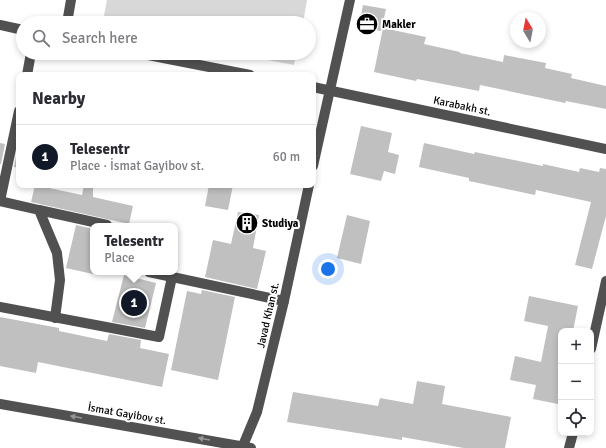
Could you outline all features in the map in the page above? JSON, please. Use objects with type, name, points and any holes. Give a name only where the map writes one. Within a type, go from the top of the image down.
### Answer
[{"type":"street","points":[[68,16],[71,0]]},
{"type":"street","points":[[316,153],[350,0]]},
{"type":"street","points":[[0,25],[16,28]]},
{"type":"street","points":[[28,72],[30,60]]},
{"type":"street","points":[[174,60],[235,72]]},
{"type":"street","name":"Karabakh st.","points":[[316,88],[606,149]]},
{"type":"street","points":[[16,125],[0,201],[98,223]]},
{"type":"street","name":"Javad Khan st.","points":[[245,447],[257,412],[284,300],[308,188]]},
{"type":"street","points":[[40,210],[57,253],[60,280],[55,318]]},
{"type":"street","points":[[163,275],[284,300]]},
{"type":"street","points":[[0,307],[159,337],[172,277]]},
{"type":"street","points":[[594,335],[606,281]]},
{"type":"street","name":"İsmat Gayibov st.","points":[[0,404],[245,447]]},
{"type":"street","points":[[569,448],[572,436]]},
{"type":"shaded area","points":[[107,0],[307,0],[304,16],[104,16]]},
{"type":"shaded area","points":[[268,60],[295,60],[294,65]]},
{"type":"building","points":[[363,5],[386,9],[381,31],[359,27]]},
{"type":"building","points":[[383,28],[426,37],[424,44],[460,53],[503,62],[504,55],[546,63],[545,68],[572,74],[571,78],[606,86],[606,109],[566,101],[565,103],[480,85],[479,91],[417,79],[416,81],[374,72]]},
{"type":"building","points":[[361,126],[392,133],[388,152],[399,155],[395,174],[384,171],[381,181],[350,174]]},
{"type":"building","points":[[0,143],[5,144],[1,164],[0,164]]},
{"type":"building","points":[[424,143],[474,154],[475,152],[579,172],[580,168],[599,172],[600,168],[606,169],[606,216],[592,269],[575,265],[591,202],[536,190],[535,195],[469,181],[469,178],[419,167]]},
{"type":"building","points":[[16,157],[16,167],[14,167]]},
{"type":"building","points":[[34,188],[49,188],[82,195],[83,188],[93,188],[93,197],[133,206],[129,223],[125,223],[31,202]]},
{"type":"building","points":[[208,188],[232,188],[228,210],[205,206]]},
{"type":"building","points":[[238,212],[259,215],[253,248],[266,251],[257,289],[205,277],[213,240],[231,244]]},
{"type":"building","points":[[347,215],[370,221],[361,264],[337,258]]},
{"type":"building","points":[[76,225],[90,228],[90,273],[66,268]]},
{"type":"building","points":[[124,275],[156,283],[145,328],[112,322]]},
{"type":"building","points":[[202,290],[235,297],[218,380],[171,370],[187,291],[201,294]]},
{"type":"building","points":[[529,296],[578,306],[574,328],[558,328],[558,404],[533,399],[536,385],[510,380],[515,356],[541,362],[548,326],[524,321]]},
{"type":"building","points":[[0,317],[59,328],[59,331],[107,341],[109,334],[141,340],[140,348],[169,354],[162,387],[38,362],[36,373],[0,366]]},
{"type":"building","points":[[417,381],[445,386],[442,404],[511,417],[505,448],[464,448],[402,437],[402,440],[287,422],[293,392],[378,406],[380,398],[413,404]]},
{"type":"place","name":"Makler","points":[[367,24]]},
{"type":"place","name":"Studiya","points":[[247,223]]},
{"type":"place","name":"Telesentr","points":[[134,303]]}]
